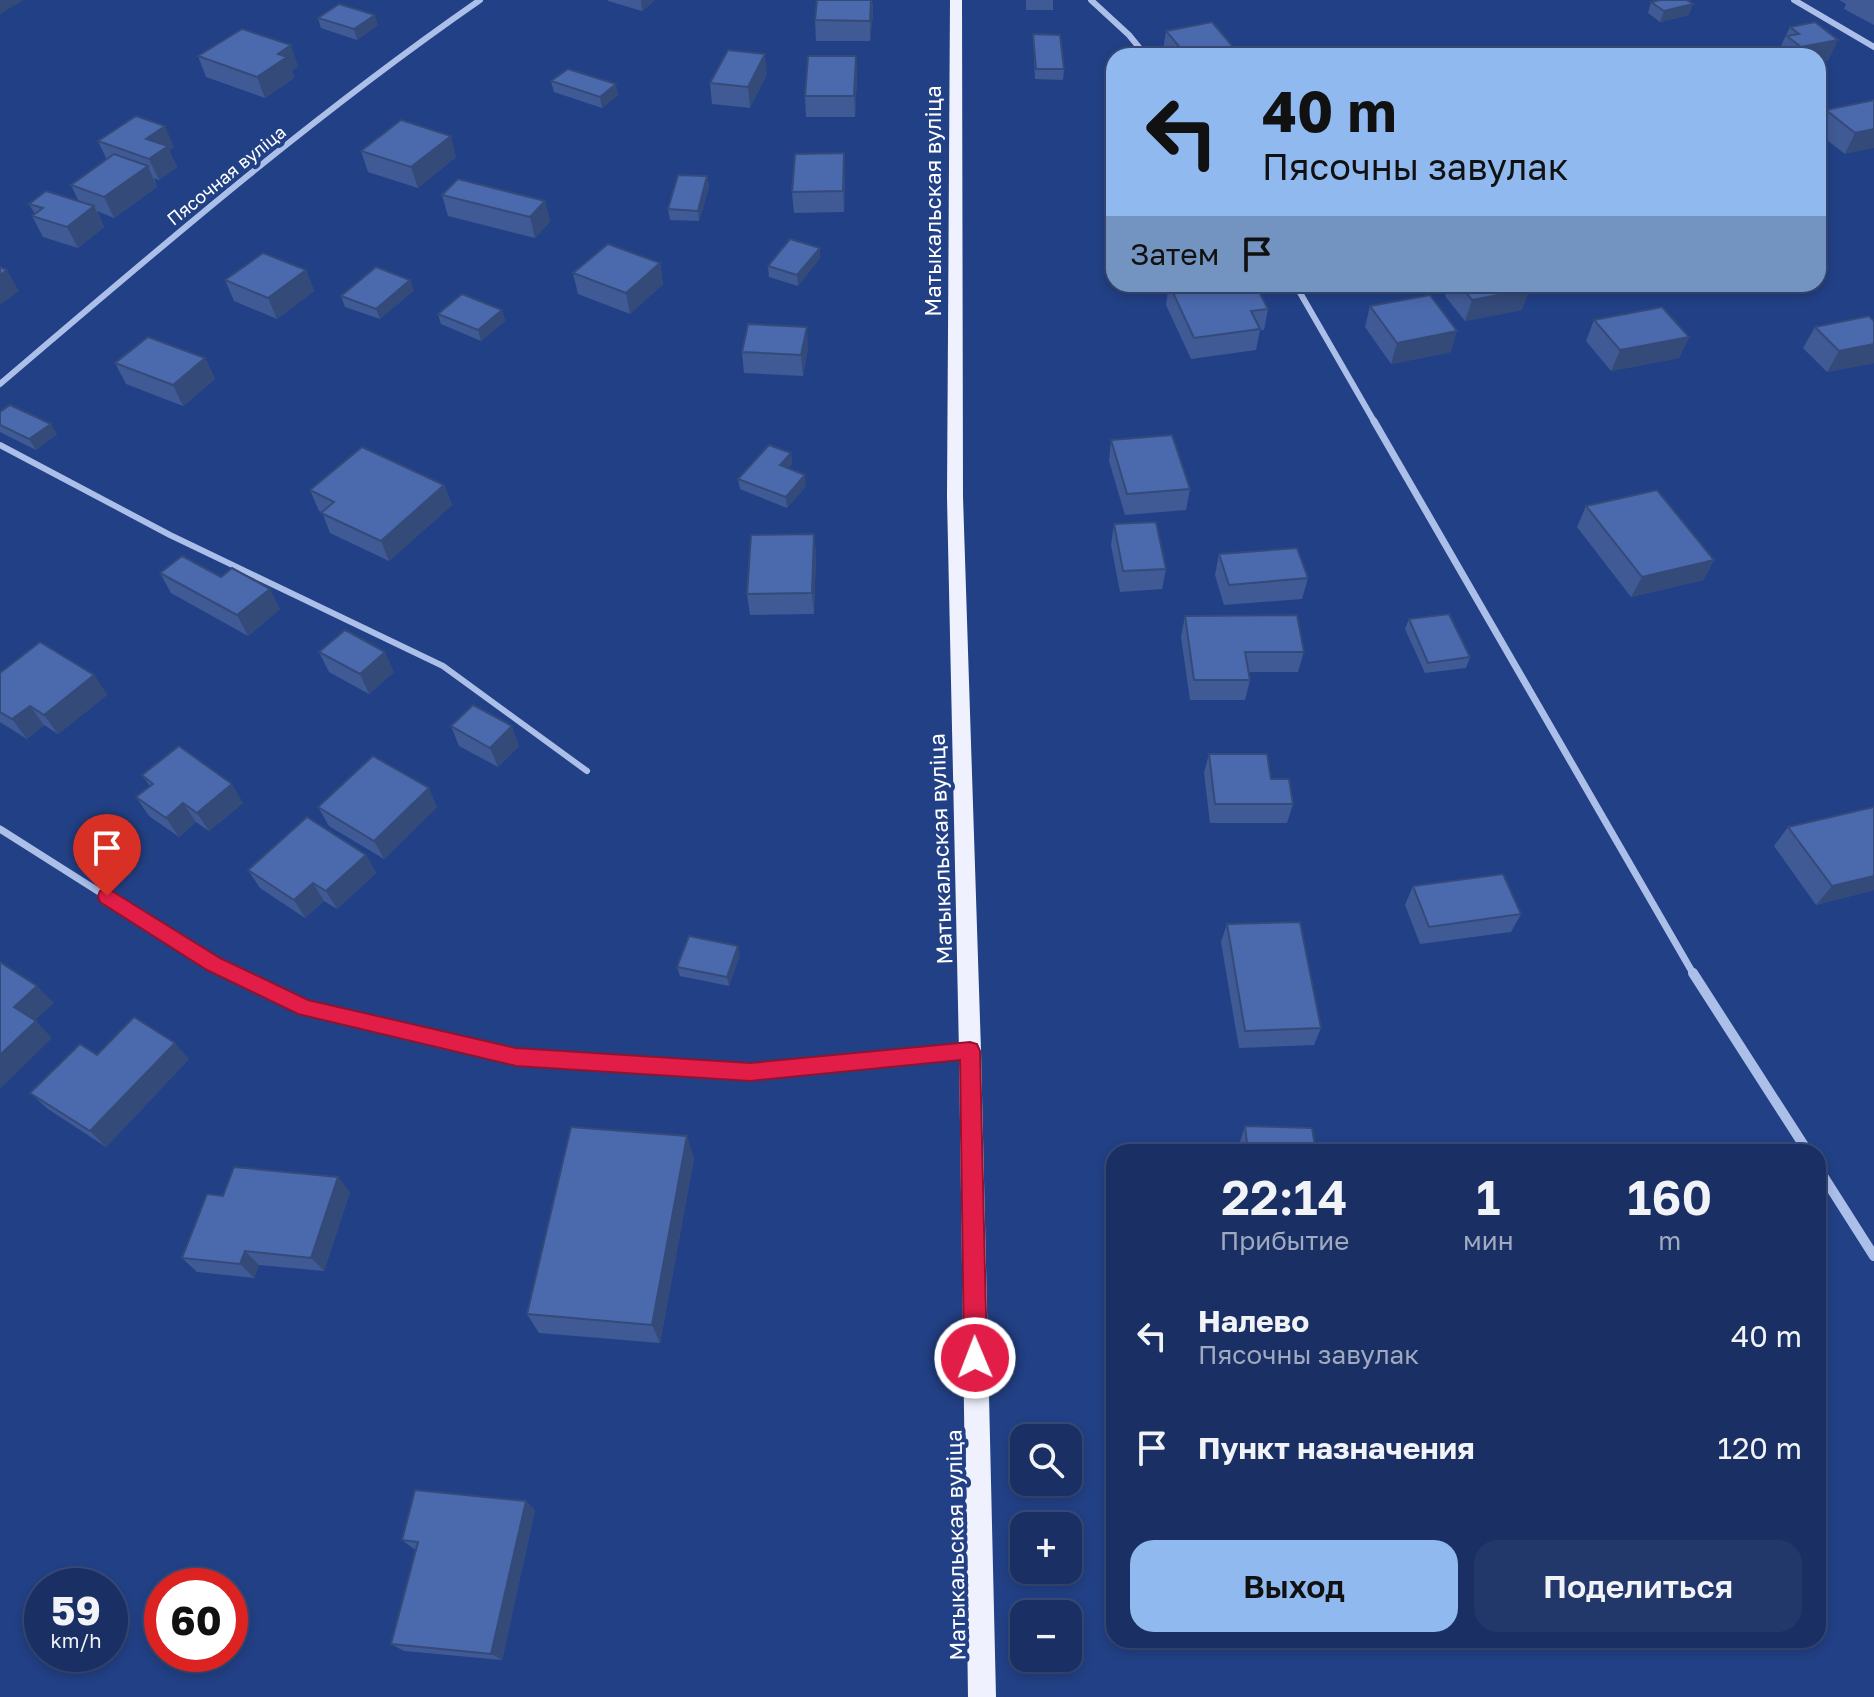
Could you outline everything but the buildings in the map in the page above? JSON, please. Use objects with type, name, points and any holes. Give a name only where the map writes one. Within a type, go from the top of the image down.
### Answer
[{"type":"main road","name":"Матыкальская вуліца","points":[[956,0],[955,497],[970,1051],[982,1697]]},
{"type":"street","name":"Пясочная вуліца","points":[[0,384],[218,198],[389,63],[480,0]]},
{"type":"street","points":[[1091,0],[1140,48]]},
{"type":"street","points":[[1794,0],[1874,47]]},
{"type":"street","points":[[1300,292],[1676,946],[1803,1144]]},
{"type":"street","points":[[0,829],[213,964],[305,1008],[501,1053],[750,1072],[970,1051]]},
{"type":"street","points":[[1826,1181],[1874,1256]]},
{"type":"lane","points":[[0,445],[170,535],[443,666],[587,771]]},
{"type":"route","points":[[107,896],[213,964],[305,1008],[516,1057],[750,1072],[970,1051],[975,1358]]}]
